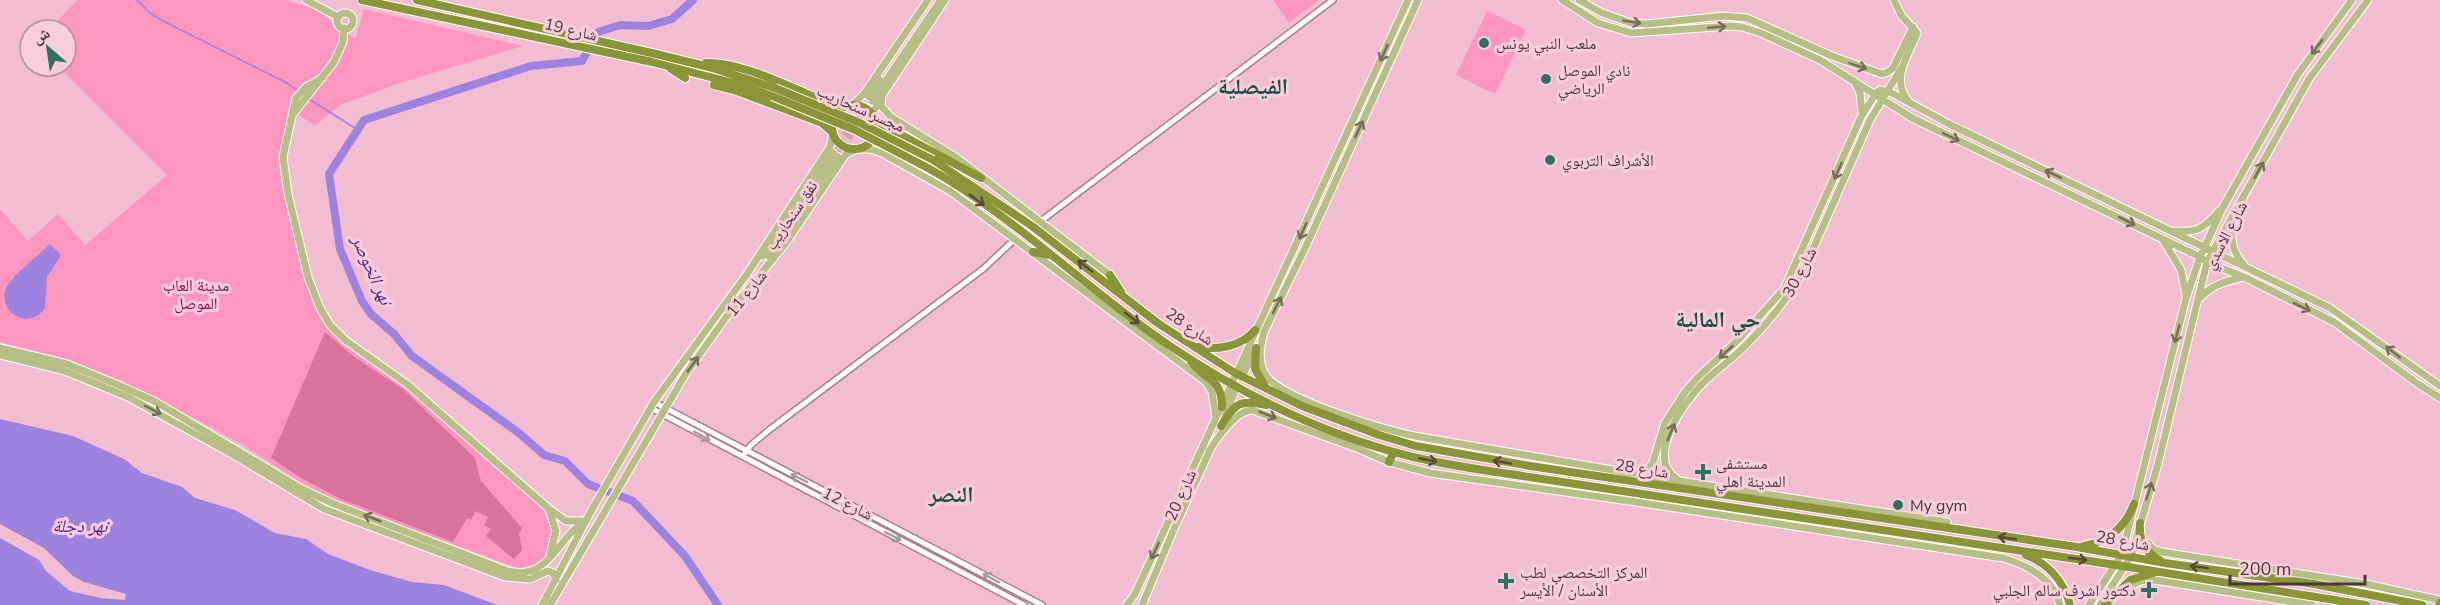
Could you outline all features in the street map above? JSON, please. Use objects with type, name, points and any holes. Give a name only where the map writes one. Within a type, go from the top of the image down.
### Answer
[{"type":"highway","name":"شارع 19","points":[[362,0],[516,27]]},
{"type":"highway","name":"شارع 19","points":[[417,0],[516,27],[654,58],[690,63],[773,92]]},
{"type":"highway","name":"شارع 19","points":[[654,58],[662,65],[773,92]]},
{"type":"highway","points":[[690,63],[720,63],[835,106],[866,107],[890,129],[981,178]]},
{"type":"highway","points":[[662,65],[685,78]]},
{"type":"highway","points":[[714,85],[734,90],[822,123],[842,145],[858,149],[868,145],[873,139],[877,127],[875,117]]},
{"type":"highway","name":"مجسر سنحاريب","points":[[773,92],[867,126],[931,164]]},
{"type":"highway","points":[[833,133],[834,117],[848,106]]},
{"type":"highway","name":"شارع 28","points":[[931,164],[1152,333],[1186,356],[1279,408],[1325,428],[1394,452],[1599,492],[2120,565],[2262,592],[2366,605]]},
{"type":"highway","name":"شارع 28","points":[[931,164],[1032,226],[1187,343],[1239,375],[1323,415],[1400,437],[1530,466],[1602,473],[1943,524],[2165,563],[2383,592],[2422,605]]},
{"type":"highway","points":[[1033,252],[1056,258]]},
{"type":"highway","points":[[1110,275],[1125,297]]},
{"type":"highway","points":[[1187,343],[1203,348],[1220,348],[1243,340],[1259,331]]},
{"type":"highway","points":[[1256,348],[1255,369],[1269,390]]},
{"type":"highway","points":[[1186,356],[1196,368],[1217,384],[1221,392],[1222,406]]},
{"type":"highway","points":[[1235,385],[1239,375]]},
{"type":"highway","points":[[1219,423],[1233,408],[1243,402],[1279,408]]},
{"type":"highway","points":[[1389,462],[1394,452]]},
{"type":"highway","points":[[1529,477],[1530,466]]},
{"type":"highway","points":[[2077,547],[2092,545],[2111,535],[2123,524],[2134,504]]},
{"type":"highway","points":[[2140,523],[2139,533],[2143,545],[2151,554],[2165,563]]},
{"type":"highway","points":[[2006,549],[2031,556],[2044,565],[2060,582],[2070,605]]},
{"type":"highway","points":[[2105,605],[2130,580],[2146,574],[2165,573]]},
{"type":"main road","points":[[306,0],[338,17]]},
{"type":"main road","points":[[848,106],[859,100],[931,0]]},
{"type":"main road","points":[[931,0],[870,99],[940,0]]},
{"type":"main road","points":[[875,117],[875,108],[882,96],[945,0]]},
{"type":"main road","points":[[1239,375],[1408,0]]},
{"type":"main road","points":[[1239,375],[1256,348],[1259,331],[1306,246],[1418,0]]},
{"type":"main road","points":[[1562,0],[1590,18],[1623,31],[1644,33],[1742,27],[1822,56],[1882,74],[1893,68],[1913,27]]},
{"type":"main road","points":[[1579,0],[1602,14],[1631,23],[1649,24],[1724,16],[1747,18],[1822,56],[1899,110],[2334,322],[2440,398]]},
{"type":"main road","points":[[1894,0],[1907,30],[1903,45]]},
{"type":"main road","name":"شارع الاسدي","points":[[2126,555],[2134,504],[2156,425],[2186,298],[2200,257],[2223,207],[2298,74],[2352,0]]},
{"type":"main road","name":"شارع الاسدي","points":[[2120,565],[2140,523],[2158,464],[2207,262],[2309,79],[2368,0]]},
{"type":"main road","points":[[338,17],[345,13],[351,17],[351,24],[344,28]]},
{"type":"main road","points":[[1886,91],[1902,67],[1917,35],[1913,27],[1901,15]]},
{"type":"main road","points":[[338,17],[338,24],[344,28]]},
{"type":"main road","points":[[344,28],[340,50],[322,78],[299,99],[283,157],[284,177],[312,289],[325,316],[345,340],[407,384],[548,508],[569,522],[587,520]]},
{"type":"main road","points":[[1902,67],[1900,77],[1903,92],[1913,105]]},
{"type":"main road","points":[[1850,77],[1860,93],[1862,117]]},
{"type":"main road","points":[[1868,89],[1880,89],[1893,81]]},
{"type":"main road","points":[[869,87],[865,94],[868,100],[876,102],[882,96]]},
{"type":"main road","points":[[1878,96],[1880,90],[1886,91],[2330,308],[2440,386]]},
{"type":"main road","points":[[882,96],[881,106],[885,113],[957,158],[1110,275]]},
{"type":"main road","name":"شارع 30","points":[[1627,473],[1641,473],[1648,470],[1665,423],[1685,392],[1739,339],[1784,289],[1862,117],[1878,96]]},
{"type":"main road","name":"شارع 30","points":[[1682,481],[1668,470],[1664,457],[1666,442],[1675,422],[1702,384],[1748,344],[1790,294],[1802,274],[1870,120],[1878,96]]},
{"type":"main road","points":[[1870,120],[1881,109],[1899,110]]},
{"type":"main road","name":"شارع 11","points":[[556,584],[601,517],[664,411],[729,313],[797,227],[834,156],[833,133]]},
{"type":"main road","points":[[858,149],[870,148],[950,191],[1209,384],[1219,423]]},
{"type":"main road","name":"شارع 11","points":[[556,584],[591,511],[652,405],[834,156],[858,149]]},
{"type":"main road","points":[[2170,231],[2191,232],[2201,229],[2223,207]]},
{"type":"main road","points":[[2236,213],[2232,229],[2232,244],[2241,261],[2251,270]]},
{"type":"main road","points":[[2161,238],[2181,270],[2186,298]]},
{"type":"main road","points":[[2196,304],[2210,288],[2228,280],[2244,277]]},
{"type":"main road","points":[[1259,331],[1260,357],[1267,376],[1282,388],[1330,410],[1400,437],[1602,473],[1627,473],[1682,481],[1761,498]]},
{"type":"main road","points":[[0,348],[67,364],[156,402],[179,420]]},
{"type":"main road","points":[[0,355],[65,371],[128,397],[179,420],[302,489],[509,578],[530,579],[548,571],[553,573],[556,584],[550,605]]},
{"type":"main road","name":"شارع 20","points":[[1127,605],[1135,594],[1219,423],[1222,406],[1235,385]]},
{"type":"main road","name":"شارع 20","points":[[1142,605],[1235,385]]},
{"type":"main road","points":[[1209,451],[1236,417],[1243,411],[1252,410],[1389,462],[1460,479],[1599,492]]},
{"type":"main road","points":[[548,508],[556,531],[549,558]]},
{"type":"main road","points":[[1758,516],[2013,561],[2048,583],[2057,595],[2060,605]]},
{"type":"main road","points":[[444,550],[504,570],[517,573],[533,572],[576,528],[587,520]]},
{"type":"main road","points":[[2148,543],[2153,549],[2162,552],[2440,603]]},
{"type":"main road","points":[[2089,605],[2120,565]]},
{"type":"main road","points":[[2100,605],[2120,565]]},
{"type":"main road","points":[[2128,587],[2140,581],[2151,580],[2262,592],[2312,605]]},
{"type":"main road","points":[[542,605],[556,584]]},
{"type":"street","points":[[1041,221],[1333,0]]},
{"type":"street","points":[[742,458],[746,451],[769,430],[983,269],[1015,239]]},
{"type":"street","name":"شارع 12","points":[[652,405],[746,451],[1042,605]]},
{"type":"street","name":"شارع 12","points":[[664,411],[742,458],[1024,605]]},
{"type":"street","points":[[855,516],[859,509]]},
{"type":"street","points":[[945,563],[949,556]]},
{"type":"green space","name":"مدينة العاب الموصل","points":[[77,0],[285,0],[323,11],[338,31],[356,38],[364,9],[523,46],[403,82],[340,105],[315,126],[292,110],[282,143],[279,165],[308,285],[341,340],[358,355],[405,386],[544,510],[552,529],[552,538],[548,556],[542,563],[534,568],[523,570],[341,503],[297,480],[243,445],[147,393],[59,357],[0,342],[0,209],[28,241],[58,214],[85,245],[167,175],[70,78],[78,78],[78,18],[60,18]]},
{"type":"green space","points":[[1273,0],[1319,0],[1289,23]]},
{"type":"green space","points":[[1487,11],[1526,30],[1495,94],[1456,75]]},
{"type":"shaded area","points":[[325,332],[357,359],[403,389],[475,458],[481,481],[522,528],[519,534],[522,550],[514,559],[486,536],[491,529],[484,525],[488,517],[475,511],[471,520],[467,518],[453,542],[341,499],[301,478],[271,458]]},
{"type":"water","points":[[50,244],[61,255],[47,277],[45,308],[39,315],[32,318],[18,317],[7,307],[5,291],[18,273]]},
{"type":"water","name":"نهر دجلة","points":[[0,419],[73,436],[124,459],[142,473],[182,487],[195,498],[235,510],[275,533],[306,539],[328,554],[370,570],[412,582],[444,585],[497,605],[0,605]]},
{"type":"pier","points":[[0,524],[44,548],[73,576],[84,582],[126,594],[125,600],[100,598],[70,591],[46,571],[39,560],[0,538]]},
{"type":"waterway","points":[[137,0],[150,13],[165,22],[287,83],[298,91]]},
{"type":"waterway","name":"نهر الخوصر","points":[[693,0],[672,19],[648,26],[620,25],[598,32],[582,61],[531,66],[364,120],[329,174],[340,249],[362,301],[371,314],[394,334],[412,356],[519,433],[544,455],[565,461],[588,484],[633,501],[685,556],[718,605]]},
{"type":"waterway","points":[[309,99],[358,130]]},
{"type":"tunnel","points":[[833,153],[869,97]]},
{"type":"tunnel","points":[[837,156],[872,101]]},
{"type":"place","name":"ملعب النبي يونس","points":[[1484,43]]},
{"type":"place","name":"نادي الموصل الرياضي","points":[[1546,79]]},
{"type":"place","name":"الأشراف التربوي","points":[[1550,160]]},
{"type":"place","name":"مستشفى المدينة اهلي","points":[[1703,472]]},
{"type":"place","name":"My gym","points":[[1898,505]]},
{"type":"place","name":"المركز التخصصي لطب الأسنان / الأيسر","points":[[1506,581]]},
{"type":"place","name":"دكتور اشرف سالم الجلبي","points":[[2149,590]]},
{"type":"district","name":"الفيصلية","points":[[1253,86]]},
{"type":"district","name":"حي المالية","points":[[1718,319]]},
{"type":"district","name":"النصر","points":[[951,494]]}]
